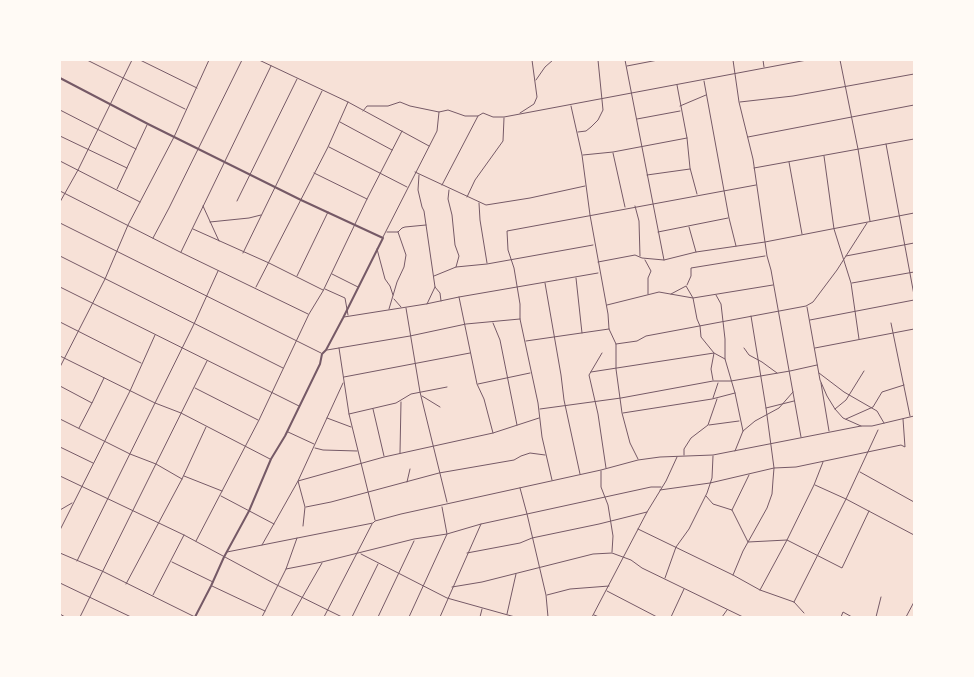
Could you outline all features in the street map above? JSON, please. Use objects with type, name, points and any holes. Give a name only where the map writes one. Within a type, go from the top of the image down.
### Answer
[{"type":"street","points":[[87,60],[186,110]]},
{"type":"street","points":[[60,202],[78,170],[132,60]]},
{"type":"street","points":[[140,60],[196,88]]},
{"type":"street","points":[[60,367],[104,279],[116,250],[174,137],[209,60]]},
{"type":"street","points":[[152,238],[242,60]]},
{"type":"street","points":[[259,60],[348,102],[429,146]]},
{"type":"street","points":[[516,115],[524,112],[534,104],[537,97],[532,60]]},
{"type":"street","points":[[536,81],[545,67],[553,60]]},
{"type":"street","points":[[577,132],[586,131],[598,120],[603,110],[598,60]]},
{"type":"street","points":[[625,60],[664,260]]},
{"type":"street","points":[[626,66],[658,60]]},
{"type":"street","points":[[733,60],[739,102],[754,168],[766,256],[771,270],[802,438]]},
{"type":"street","points":[[763,60],[764,68]]},
{"type":"street","points":[[363,111],[367,106],[388,106],[400,102],[439,112],[448,110],[465,116],[478,116],[483,113],[493,117],[504,117],[677,86],[793,61],[807,60]]},
{"type":"street","points":[[616,344],[637,341],[646,336],[806,306],[813,302],[869,222],[858,149],[840,60]]},
{"type":"street","points":[[180,252],[271,66]]},
{"type":"street","points":[[739,102],[793,96],[914,74]]},
{"type":"street","points":[[60,78],[301,200],[383,238]]},
{"type":"street","points":[[237,201],[297,78]]},
{"type":"street","points":[[704,80],[729,218],[736,246]]},
{"type":"street","points":[[677,86],[687,138],[690,168],[697,195]]},
{"type":"street","points":[[243,252],[323,90]]},
{"type":"street","points":[[680,106],[707,95]]},
{"type":"street","points":[[256,288],[328,147],[348,102]]},
{"type":"street","points":[[571,105],[582,155],[594,244],[607,305],[609,329],[616,344],[616,369],[622,413],[630,443],[638,460]]},
{"type":"street","points":[[748,138],[914,105]]},
{"type":"street","points":[[60,110],[136,149]]},
{"type":"street","points":[[636,119],[681,111]]},
{"type":"street","points":[[60,553],[102,571],[195,617],[226,552],[249,511],[271,459],[320,364],[322,354],[326,350],[359,287],[407,187],[437,131],[439,112]]},
{"type":"street","points":[[442,186],[478,116]]},
{"type":"street","points":[[467,197],[475,180],[487,166],[503,141],[504,117]]},
{"type":"street","points":[[340,121],[392,150]]},
{"type":"street","points":[[116,190],[148,124]]},
{"type":"street","points":[[196,541],[259,420],[309,314],[324,290],[380,172],[402,131]]},
{"type":"street","points":[[60,136],[126,168]]},
{"type":"street","points":[[582,155],[613,152],[687,138]]},
{"type":"street","points":[[754,168],[914,139]]},
{"type":"street","points":[[886,144],[914,295]]},
{"type":"street","points":[[328,147],[407,187]]},
{"type":"street","points":[[613,152],[625,208]]},
{"type":"street","points":[[824,156],[834,229],[844,256]]},
{"type":"street","points":[[60,161],[141,203]]},
{"type":"street","points":[[790,162],[802,234]]},
{"type":"street","points":[[647,175],[690,168]]},
{"type":"street","points":[[415,172],[486,205],[586,186]]},
{"type":"street","points":[[314,173],[367,199]]},
{"type":"street","points":[[419,175],[418,190],[424,211],[435,286],[440,293],[441,301]]},
{"type":"street","points":[[553,481],[546,455],[526,341],[520,319],[520,304],[506,239],[507,231],[634,206],[756,185]]},
{"type":"street","points":[[450,189],[448,199],[452,215],[455,245],[459,256],[456,268]]},
{"type":"street","points":[[60,191],[218,271],[309,314]]},
{"type":"street","points":[[479,202],[487,264]]},
{"type":"street","points":[[203,205],[219,241]]},
{"type":"street","points":[[634,206],[639,221],[640,257]]},
{"type":"street","points":[[296,276],[328,212]]},
{"type":"street","points":[[598,262],[635,256],[644,259],[664,260],[696,252],[765,242],[914,213]]},
{"type":"street","points":[[210,222],[261,215]]},
{"type":"street","points":[[658,232],[729,218]]},
{"type":"street","points":[[60,223],[322,354]]},
{"type":"street","points":[[387,232],[398,232],[402,228],[426,225]]},
{"type":"street","points":[[689,226],[696,252]]},
{"type":"street","points":[[192,228],[344,298],[348,316]]},
{"type":"street","points":[[389,309],[397,282],[404,267],[406,255],[398,232]]},
{"type":"street","points":[[844,256],[914,243]]},
{"type":"street","points":[[434,276],[456,268],[594,244]]},
{"type":"street","points":[[377,249],[385,279],[390,286],[395,302],[402,308]]},
{"type":"street","points":[[60,256],[284,368]]},
{"type":"street","points":[[671,294],[686,286],[691,276],[692,268],[766,256]]},
{"type":"street","points":[[644,259],[651,271],[648,278],[648,295]]},
{"type":"street","points":[[843,260],[851,283],[858,339]]},
{"type":"street","points":[[77,561],[194,324],[218,271]]},
{"type":"street","points":[[851,283],[914,272]]},
{"type":"street","points":[[343,318],[599,273]]},
{"type":"street","points":[[332,274],[359,287]]},
{"type":"street","points":[[575,277],[582,333]]},
{"type":"street","points":[[545,282],[565,405],[580,474]]},
{"type":"street","points":[[607,305],[658,292],[693,298],[773,285]]},
{"type":"street","points":[[426,304],[435,286]]},
{"type":"street","points":[[686,286],[693,298],[701,336],[714,353],[725,359]]},
{"type":"street","points":[[60,287],[299,406]]},
{"type":"street","points":[[716,294],[721,304],[725,359],[732,380],[743,432]]},
{"type":"street","points":[[459,297],[477,384],[484,399],[493,433]]},
{"type":"street","points":[[809,320],[914,300]]},
{"type":"street","points":[[806,306],[829,433]]},
{"type":"street","points":[[406,308],[420,392],[447,504]]},
{"type":"street","points":[[733,575],[748,542],[767,508],[772,494],[774,468],[761,376],[750,316]]},
{"type":"street","points":[[326,350],[410,336],[466,324],[520,319]]},
{"type":"street","points":[[60,322],[142,364]]},
{"type":"street","points":[[492,322],[500,340],[518,426]]},
{"type":"street","points":[[892,323],[910,417]]},
{"type":"street","points":[[526,341],[609,329]]},
{"type":"street","points":[[814,348],[914,329]]},
{"type":"street","points":[[60,530],[92,463],[130,391],[155,335]]},
{"type":"street","points":[[339,348],[349,414],[375,521]]},
{"type":"street","points":[[744,348],[749,355],[777,373]]},
{"type":"street","points":[[343,377],[471,353]]},
{"type":"street","points":[[602,353],[589,375],[606,469]]},
{"type":"street","points":[[591,372],[714,353]]},
{"type":"street","points":[[713,381],[711,369],[714,353]]},
{"type":"street","points":[[60,356],[271,459]]},
{"type":"street","points":[[80,617],[207,361]]},
{"type":"street","points":[[539,409],[621,398],[713,381],[718,382],[761,376],[817,365]]},
{"type":"street","points":[[835,409],[850,395],[864,371]]},
{"type":"street","points":[[477,384],[531,372]]},
{"type":"street","points":[[819,372],[850,395],[877,411],[884,423]]},
{"type":"street","points":[[79,428],[104,378]]},
{"type":"street","points":[[820,380],[835,409],[846,419],[861,426]]},
{"type":"street","points":[[712,399],[718,382]]},
{"type":"street","points":[[262,545],[298,481],[343,383]]},
{"type":"street","points":[[846,419],[873,407],[882,392],[905,385]]},
{"type":"street","points":[[60,386],[92,403]]},
{"type":"street","points":[[349,414],[396,403],[404,396],[448,387]]},
{"type":"street","points":[[194,388],[259,420]]},
{"type":"street","points":[[735,452],[743,432],[755,421],[767,416],[782,404],[793,392]]},
{"type":"street","points":[[622,413],[712,399],[735,393]]},
{"type":"street","points":[[421,396],[440,407]]},
{"type":"street","points":[[708,425],[717,398]]},
{"type":"street","points":[[400,454],[401,400]]},
{"type":"street","points":[[766,408],[795,401]]},
{"type":"street","points":[[373,408],[384,457]]},
{"type":"street","points":[[324,617],[375,521],[606,469],[638,460],[660,456],[713,455],[735,452],[914,416]]},
{"type":"street","points":[[327,417],[352,427]]},
{"type":"street","points":[[298,481],[384,457],[493,433],[539,418]]},
{"type":"street","points":[[60,419],[130,454],[156,464],[182,479]]},
{"type":"street","points":[[660,490],[684,488],[774,468],[796,467],[901,445],[905,447],[902,419]]},
{"type":"street","points":[[684,456],[684,449],[691,438],[708,425],[740,420]]},
{"type":"street","points":[[126,584],[182,479],[206,427]]},
{"type":"street","points":[[794,602],[860,472],[878,430]]},
{"type":"street","points":[[287,431],[323,450],[357,451]]},
{"type":"street","points":[[60,447],[92,463]]},
{"type":"street","points":[[305,507],[331,502],[439,473],[514,460],[530,453],[546,455]]},
{"type":"street","points":[[664,579],[676,547],[706,496],[714,470],[713,455]]},
{"type":"street","points":[[599,617],[593,616],[647,512],[666,481],[677,456]]},
{"type":"street","points":[[760,590],[787,540],[824,461]]},
{"type":"street","points":[[407,482],[410,468]]},
{"type":"street","points":[[601,470],[600,488],[605,497],[611,521],[613,536],[612,553]]},
{"type":"street","points":[[860,472],[914,502]]},
{"type":"street","points":[[184,475],[222,491]]},
{"type":"street","points":[[732,510],[749,475]]},
{"type":"street","points":[[60,476],[159,522],[302,598],[342,617]]},
{"type":"street","points":[[298,481],[305,507],[303,526]]},
{"type":"street","points":[[814,485],[846,498],[914,535]]},
{"type":"street","points":[[360,554],[414,539],[447,534],[481,524],[651,487],[661,487]]},
{"type":"street","points":[[520,488],[546,595],[548,617]]},
{"type":"street","points":[[220,496],[274,524]]},
{"type":"street","points":[[706,496],[713,504],[732,510],[748,542]]},
{"type":"street","points":[[60,510],[74,502]]},
{"type":"street","points":[[409,617],[447,534],[441,506]]},
{"type":"street","points":[[748,542],[787,540],[842,568],[869,511]]},
{"type":"street","points":[[467,553],[647,512]]},
{"type":"street","points":[[226,552],[373,524]]},
{"type":"street","points":[[440,617],[481,524]]},
{"type":"street","points":[[638,529],[760,590],[794,602],[804,613]]},
{"type":"street","points":[[153,596],[184,535]]},
{"type":"street","points":[[262,617],[286,569],[297,538]]},
{"type":"street","points":[[378,617],[414,539]]},
{"type":"street","points":[[286,569],[357,553],[447,598],[515,617]]},
{"type":"street","points":[[452,587],[482,582],[593,554],[612,553],[631,560],[642,568],[743,617]]},
{"type":"street","points":[[171,561],[213,582]]},
{"type":"street","points":[[291,617],[322,562]]},
{"type":"street","points":[[352,617],[379,563]]},
{"type":"street","points":[[507,615],[516,574]]},
{"type":"street","points":[[60,583],[131,617]]},
{"type":"street","points":[[211,586],[265,611]]},
{"type":"street","points":[[546,595],[570,589],[609,586]]},
{"type":"street","points":[[671,617],[684,589]]},
{"type":"street","points":[[606,591],[657,617]]},
{"type":"street","points":[[876,617],[881,597]]},
{"type":"street","points":[[906,617],[914,602]]},
{"type":"street","points":[[480,617],[482,609]]},
{"type":"street","points":[[722,617],[727,609]]},
{"type":"street","points":[[841,617],[843,612],[852,617]]},
{"type":"street","points":[[60,614],[65,617]]}]
